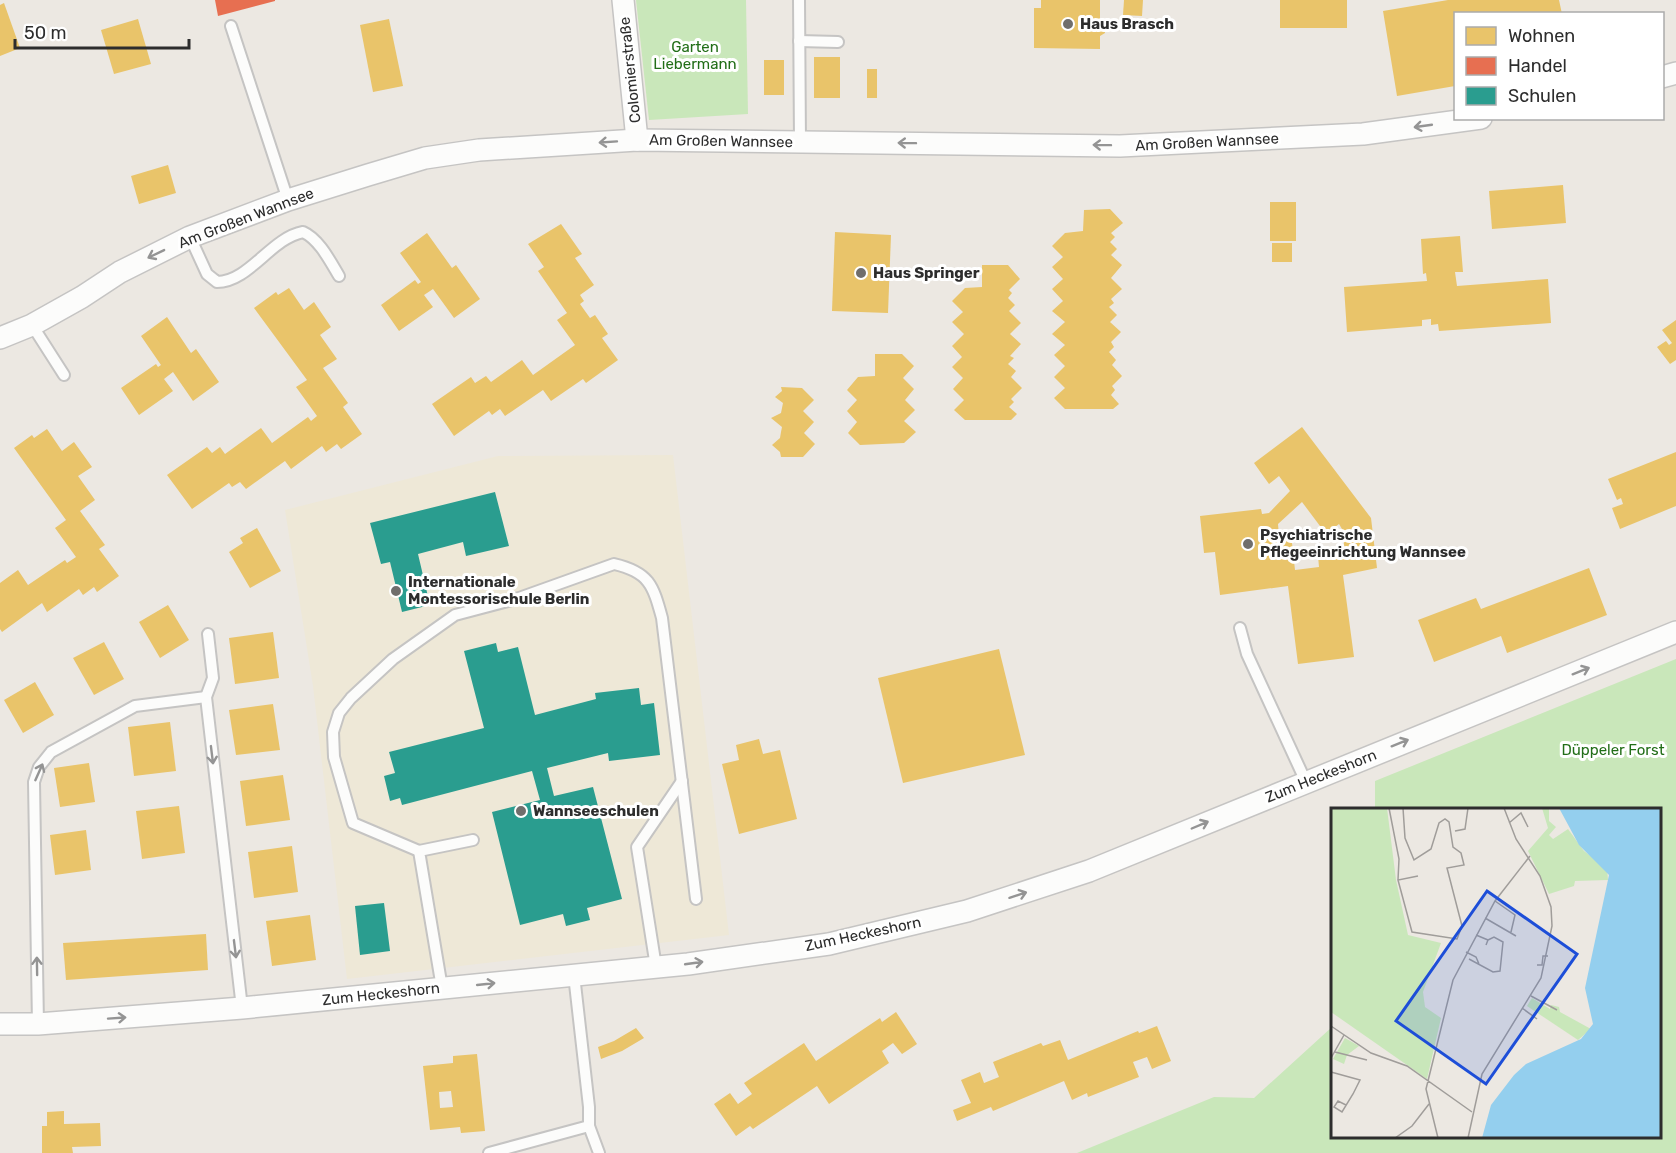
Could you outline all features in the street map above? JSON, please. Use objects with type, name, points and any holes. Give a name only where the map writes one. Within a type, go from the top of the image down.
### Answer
[{"type":"street","name":"Colomierstraße","points":[[623,0],[637,140]]},
{"type":"street","name":"Am Großen Wannsee","points":[[0,338],[32,325],[82,297],[120,272],[190,237],[288,200],[425,158],[479,150],[637,140],[1120,146],[1363,134],[1466,120]]},
{"type":"street","name":"Zum Heckeshorn","points":[[0,1024],[38,1024],[242,1008],[656,967],[829,944],[968,911],[1089,871],[1676,632]]},
{"type":"lane","points":[[799,0],[800,142]]},
{"type":"lane","points":[[231,26],[288,200]]},
{"type":"lane","points":[[799,41],[838,42]]},
{"type":"lane","points":[[190,237],[207,274],[217,282],[230,281],[290,237],[303,232],[316,241],[339,276]]},
{"type":"lane","points":[[32,325],[64,375]]},
{"type":"lane","points":[[473,840],[419,851],[353,823],[334,757],[333,732],[339,713],[351,698],[393,659],[455,615],[519,598],[614,564],[630,568],[644,575],[655,592],[662,618],[696,899]]},
{"type":"lane","points":[[1240,628],[1247,654],[1306,782]]},
{"type":"lane","points":[[208,634],[213,678],[206,697],[242,1008]]},
{"type":"lane","points":[[38,1024],[34,782],[39,767],[51,752],[135,706],[206,697]]},
{"type":"lane","points":[[656,967],[637,847],[682,781]]},
{"type":"lane","points":[[419,851],[442,988]]},
{"type":"lane","points":[[573,975],[590,1107],[589,1126],[599,1153]]},
{"type":"lane","points":[[489,1153],[589,1126]]},
{"type":"shaded area","name":"Wannseeschulen","points":[[673,455],[729,935],[347,979],[313,686],[285,510],[498,456]]},
{"type":"green space","name":"Garten Liebermann","points":[[636,0],[746,0],[748,114],[649,120]]},
{"type":"green space","name":"Düppeler Forst","points":[[1676,659],[1676,1153],[1077,1153],[1214,1097],[1254,1098],[1331,1028],[1331,1138],[1661,1138],[1661,808],[1375,808],[1375,781]]},
{"type":"building: Wohnen","name":"Haus Brasch","points":[[1041,0],[1100,0],[1100,23],[1104,25],[1105,33],[1100,36],[1100,49],[1034,48],[1034,8],[1041,8]]},
{"type":"building: Wohnen","points":[[1124,0],[1143,0],[1142,16],[1123,15]]},
{"type":"building: Wohnen","points":[[1280,0],[1347,0],[1347,28],[1280,28]]},
{"type":"building: Wohnen","points":[[1448,0],[1559,0],[1562,12],[1454,12],[1454,86],[1397,96],[1383,11]]},
{"type":"building: Wohnen","points":[[4,3],[20,48],[0,56],[0,5]]},
{"type":"building: Wohnen","points":[[138,19],[151,64],[114,74],[101,30]]},
{"type":"building: Wohnen","points":[[389,19],[403,86],[373,92],[360,25]]},
{"type":"building: Wohnen","points":[[814,57],[840,57],[840,98],[814,98]]},
{"type":"building: Wohnen","points":[[764,60],[784,60],[784,95],[764,95]]},
{"type":"building: Wohnen","points":[[867,69],[877,69],[877,98],[867,98]]},
{"type":"building: Wohnen","points":[[168,165],[176,193],[139,204],[131,176]]},
{"type":"building: Wohnen","points":[[1563,185],[1566,223],[1492,229],[1489,191]]},
{"type":"building: Wohnen","points":[[1270,202],[1296,202],[1296,241],[1270,241]]},
{"type":"building: Wohnen","points":[[1110,209],[1123,223],[1111,233],[1115,237],[1110,242],[1117,249],[1111,255],[1122,265],[1111,278],[1122,289],[1111,299],[1114,303],[1109,307],[1117,315],[1110,322],[1121,332],[1111,342],[1114,347],[1109,352],[1116,360],[1112,365],[1122,376],[1112,386],[1115,390],[1111,395],[1119,404],[1113,409],[1065,409],[1054,398],[1065,388],[1054,377],[1065,366],[1054,355],[1065,345],[1052,334],[1065,322],[1052,311],[1063,301],[1052,289],[1063,279],[1052,267],[1063,257],[1052,246],[1065,233],[1083,231],[1084,210]]},
{"type":"building: Wohnen","points":[[561,224],[582,254],[575,258],[594,285],[580,295],[584,301],[580,304],[590,318],[595,315],[608,334],[602,338],[618,360],[586,383],[583,379],[551,401],[543,390],[505,416],[500,409],[492,415],[489,411],[454,436],[432,404],[471,377],[475,383],[486,376],[491,382],[522,360],[533,375],[575,345],[557,320],[567,313],[538,271],[544,267],[528,244]]},
{"type":"building: Wohnen","name":"Haus Springer","points":[[835,232],[891,235],[888,313],[832,311]]},
{"type":"building: Wohnen","points":[[427,233],[452,268],[456,265],[480,299],[454,318],[433,289],[424,295],[433,307],[399,331],[381,305],[415,280],[418,284],[421,282],[400,253]]},
{"type":"building: Wohnen","points":[[1460,236],[1463,272],[1455,272],[1457,286],[1548,279],[1551,323],[1439,331],[1438,324],[1431,325],[1431,319],[1422,320],[1422,326],[1347,332],[1344,287],[1427,281],[1426,273],[1423,274],[1421,239]]},
{"type":"building: Wohnen","points":[[1272,243],[1292,243],[1292,262],[1272,262]]},
{"type":"building: Wohnen","points":[[982,265],[1008,265],[1020,279],[1009,290],[1012,293],[1008,298],[1015,305],[1009,311],[1021,323],[1010,334],[1021,344],[1010,356],[1014,358],[1008,364],[1016,371],[1011,377],[1022,388],[1011,399],[1014,402],[1009,407],[1017,414],[1011,420],[965,420],[954,410],[964,400],[953,389],[963,378],[952,367],[962,357],[952,346],[964,334],[952,322],[963,312],[952,301],[965,288],[982,287]]},
{"type":"building: Wohnen","points":[[289,288],[304,310],[314,302],[331,327],[320,335],[337,359],[323,368],[348,403],[343,407],[362,434],[341,449],[337,444],[326,452],[322,446],[291,469],[285,461],[246,489],[240,482],[232,487],[229,483],[192,509],[167,475],[207,447],[212,453],[220,447],[225,454],[261,428],[272,443],[308,417],[311,421],[317,416],[296,387],[307,380],[254,308],[276,292],[278,295]]},
{"type":"building: Wohnen","points":[[167,317],[191,353],[196,349],[219,382],[193,401],[173,372],[164,379],[173,391],[139,415],[121,388],[156,364],[158,367],[161,365],[141,336]]},
{"type":"building: Wohnen","points":[[1676,320],[1676,360],[1670,364],[1657,347],[1666,341],[1669,345],[1672,343],[1662,330]]},
{"type":"building: Wohnen","points":[[875,354],[902,354],[914,366],[903,378],[914,389],[905,400],[915,410],[904,421],[916,432],[904,443],[860,445],[848,433],[857,422],[847,411],[857,400],[847,390],[858,377],[875,376]]},
{"type":"building: Wohnen","points":[[781,387],[802,388],[814,400],[803,411],[814,422],[804,433],[815,444],[803,457],[781,457],[780,452],[772,445],[780,438],[782,427],[771,418],[781,413],[783,403],[775,397],[782,391]]},
{"type":"building: Wohnen","name":"Psychiatrische Pflegeeinrichtung Wannsee","points":[[1302,427],[1371,518],[1377,568],[1343,575],[1354,657],[1298,664],[1288,586],[1220,595],[1215,552],[1204,553],[1200,516],[1261,509],[1262,514],[1269,513],[1290,491],[1279,476],[1269,484],[1254,463]],"holes":[[[1302,502],[1326,534],[1339,524],[1342,529],[1345,552],[1318,556],[1319,567],[1295,570],[1291,534],[1279,536],[1278,524]]]},
{"type":"building: Wohnen","points":[[47,429],[62,451],[74,442],[92,467],[78,476],[95,500],[80,511],[105,545],[99,549],[119,576],[97,592],[94,587],[83,595],[79,589],[47,612],[42,603],[2,632],[0,629],[0,583],[18,570],[28,585],[65,560],[67,563],[76,557],[55,528],[66,520],[14,448],[32,435],[34,438]]},
{"type":"building: Wohnen","points":[[1676,452],[1676,506],[1620,529],[1612,508],[1623,504],[1621,498],[1617,500],[1608,479]]},
{"type":"building: Wohnen","points":[[257,528],[281,571],[250,588],[229,552],[243,543],[240,538]]},
{"type":"building: Wohnen","points":[[1589,568],[1607,615],[1507,653],[1501,636],[1434,662],[1418,620],[1476,598],[1481,609]]},
{"type":"building: Wohnen","points":[[168,605],[189,640],[160,658],[139,622]]},
{"type":"building: Wohnen","points":[[273,632],[279,678],[235,684],[229,638]]},
{"type":"building: Wohnen","points":[[104,642],[124,679],[94,695],[73,658]]},
{"type":"building: Wohnen","points":[[999,649],[1025,755],[903,783],[878,678]]},
{"type":"building: Wohnen","points":[[35,682],[54,715],[23,733],[4,700]]},
{"type":"building: Wohnen","points":[[273,704],[280,750],[236,755],[229,710]]},
{"type":"building: Wohnen","points":[[170,722],[176,771],[134,776],[128,727]]},
{"type":"building: Wohnen","points":[[759,739],[763,754],[780,750],[797,819],[739,834],[722,764],[739,760],[736,745]]},
{"type":"building: Wohnen","points":[[89,763],[95,802],[60,807],[54,768]]},
{"type":"building: Wohnen","points":[[283,775],[290,820],[246,826],[240,781]]},
{"type":"building: Wohnen","points":[[179,806],[185,853],[142,859],[136,811]]},
{"type":"building: Wohnen","points":[[86,830],[91,870],[55,875],[50,835]]},
{"type":"building: Wohnen","points":[[292,846],[298,892],[254,898],[248,852]]},
{"type":"building: Wohnen","points":[[310,915],[316,960],[272,966],[266,921]]},
{"type":"building: Wohnen","points":[[206,934],[208,970],[66,980],[63,943]]},
{"type":"building: Wohnen","points":[[896,1012],[917,1044],[902,1054],[893,1043],[882,1051],[889,1063],[829,1104],[817,1086],[753,1129],[750,1126],[736,1136],[714,1104],[730,1093],[738,1104],[752,1094],[744,1083],[804,1043],[816,1061],[880,1018],[882,1022]]},
{"type":"building: Wohnen","points":[[1157,1026],[1171,1061],[1152,1069],[1147,1057],[1133,1062],[1139,1077],[1088,1097],[1087,1093],[1072,1100],[1064,1081],[993,1111],[991,1107],[957,1121],[953,1110],[971,1103],[961,1080],[980,1072],[984,1083],[999,1077],[993,1062],[1041,1043],[1043,1046],[1060,1040],[1068,1060],[1138,1031],[1139,1033]]},
{"type":"building: Wohnen","points":[[636,1028],[644,1038],[622,1051],[601,1059],[598,1047]]},
{"type":"building: Wohnen","points":[[477,1054],[485,1131],[461,1133],[460,1127],[430,1130],[423,1066],[453,1063],[453,1056]],"holes":[[[451,1091],[453,1107],[440,1108],[439,1092]]]},
{"type":"building: Wohnen","points":[[64,1111],[64,1124],[100,1123],[101,1146],[72,1147],[73,1153],[42,1153],[42,1126],[47,1126],[47,1112]]},
{"type":"building: Handel","points":[[215,0],[275,0],[275,1],[218,16]]},
{"type":"building: Schulen","points":[[495,492],[509,546],[466,556],[463,542],[418,554],[430,605],[402,612],[390,562],[381,564],[370,523]]},
{"type":"building: Schulen","points":[[496,643],[498,652],[518,647],[535,715],[596,699],[595,693],[639,688],[641,705],[654,703],[660,755],[609,761],[608,753],[547,768],[554,796],[593,787],[622,899],[587,908],[590,920],[566,926],[563,914],[520,925],[492,812],[540,800],[532,771],[402,805],[400,798],[390,801],[384,776],[395,773],[389,752],[484,728],[464,651]]},
{"type":"building: Schulen","points":[[384,903],[390,951],[360,955],[355,906]]},
{"type":"place","name":"Haus Brasch","points":[[1068,24]]},
{"type":"place","name":"Haus Springer","points":[[861,273]]},
{"type":"place","name":"Psychiatrische Pflegeeinrichtung Wannsee","points":[[1248,544]]},
{"type":"place","name":"Internationale Montessorischule Berlin","points":[[396,591]]},
{"type":"place","name":"Wannseeschulen","points":[[521,811]]}]
